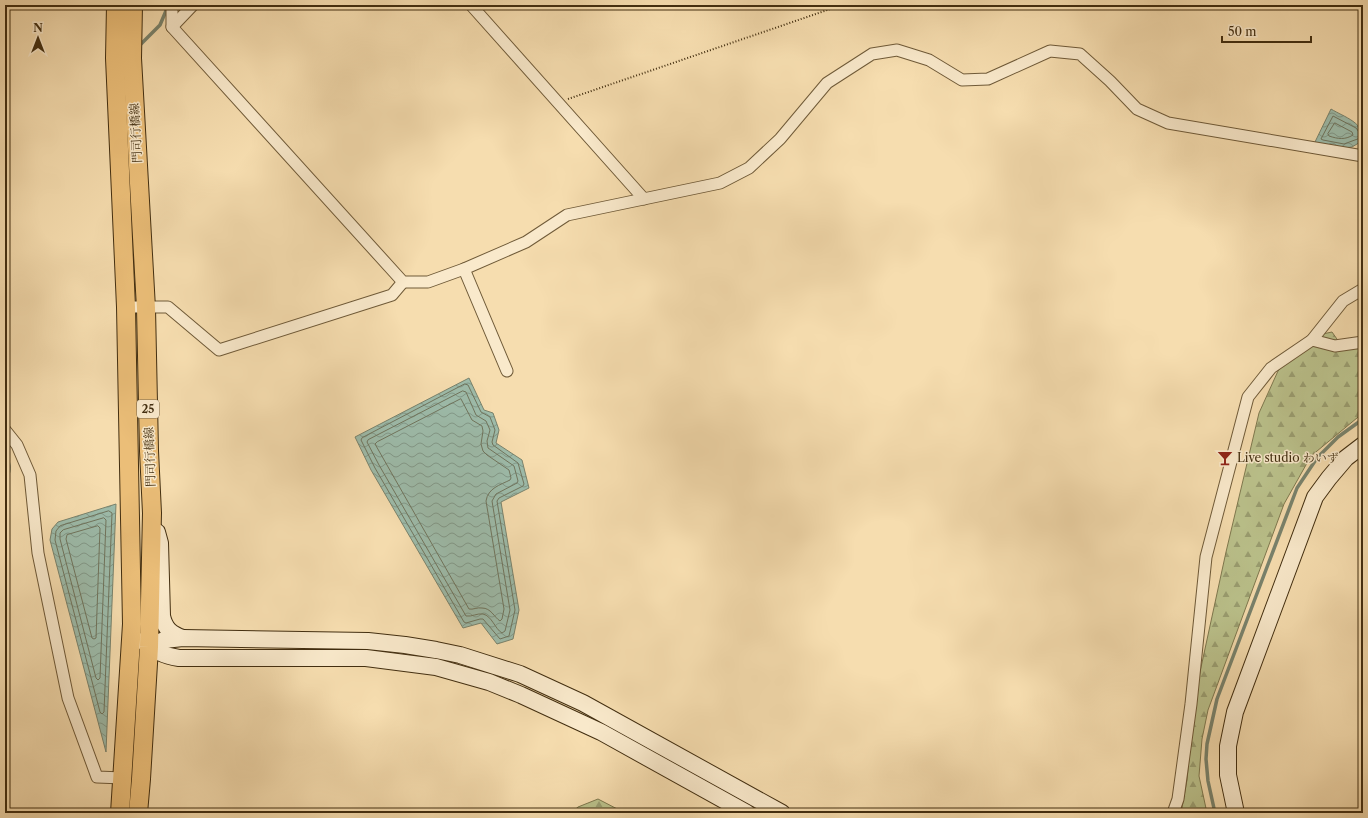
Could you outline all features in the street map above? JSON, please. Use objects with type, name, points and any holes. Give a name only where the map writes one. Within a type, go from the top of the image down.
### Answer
[{"type":"main road","name":"門司行橋線","points":[[116,5],[115,58],[126,307],[132,624],[120,813]]},
{"type":"main road","name":"門司行橋線","points":[[133,5],[132,58],[146,308],[152,513],[149,647],[142,779],[138,813]]},
{"type":"main road","points":[[128,813],[139,663],[144,652],[149,647]]},
{"type":"street","points":[[172,5],[172,27],[403,282],[428,282],[464,269],[526,242],[567,215],[720,183],[749,168],[780,139],[827,83],[872,54],[897,50],[929,60],[962,80],[988,79],[1050,51],[1080,54],[1110,81],[1137,109],[1168,123],[1363,156]]},
{"type":"street","points":[[172,27],[192,5]]},
{"type":"street","points":[[471,5],[644,199]]},
{"type":"street","points":[[464,269],[507,371]]},
{"type":"street","points":[[126,307],[168,307],[218,350],[392,295],[403,282]]},
{"type":"street","points":[[1174,813],[1178,799],[1191,704],[1206,557],[1248,397],[1271,368],[1312,340],[1343,301],[1363,289]]},
{"type":"street","points":[[1312,340],[1335,346],[1363,342]]},
{"type":"street","points":[[5,430],[18,444],[30,475],[38,553],[68,698],[97,777],[123,778]]},
{"type":"street","points":[[1236,813],[1228,775],[1228,746],[1235,712],[1315,497],[1346,458],[1363,445]]},
{"type":"street","points":[[152,513],[160,543],[162,616],[168,631],[183,638]]},
{"type":"street","points":[[132,624],[139,636],[149,647],[162,654],[179,658]]},
{"type":"street","points":[[149,647],[164,640],[183,638],[368,641],[430,649],[460,655],[520,674],[583,702],[782,813]]},
{"type":"street","points":[[146,682],[154,667],[161,662],[179,658],[366,658],[436,668],[489,682],[601,732],[747,813]]},
{"type":"path","points":[[558,102],[842,5]]},
{"type":"green space","points":[[1332,332],[1344,349],[1363,346],[1363,413],[1311,456],[1284,504],[1208,710],[1202,739],[1199,776],[1207,813],[1181,813],[1187,780],[1195,695],[1226,552],[1259,413],[1278,371],[1313,336]]},
{"type":"green space","points":[[598,799],[625,813],[571,813],[578,807]]},
{"type":"water","points":[[1331,109],[1353,121],[1357,125],[1361,130],[1362,141],[1352,147],[1344,148],[1314,144]]},
{"type":"water","points":[[469,378],[484,410],[493,413],[499,430],[496,443],[522,460],[529,488],[501,502],[519,610],[513,639],[497,644],[481,623],[463,628],[371,470],[355,437]]},
{"type":"water","points":[[5,453],[9,459],[10,471],[5,480]]},
{"type":"water","points":[[116,504],[106,752],[50,540],[52,529],[58,522]]},
{"type":"waterway","points":[[139,46],[160,25],[168,6]]},
{"type":"waterway","points":[[1215,813],[1208,781],[1206,759],[1207,744],[1217,699],[1297,488],[1317,458],[1338,437],[1363,419]]},
{"type":"place","name":"Live studio わいず","points":[[1225,458]]}]
